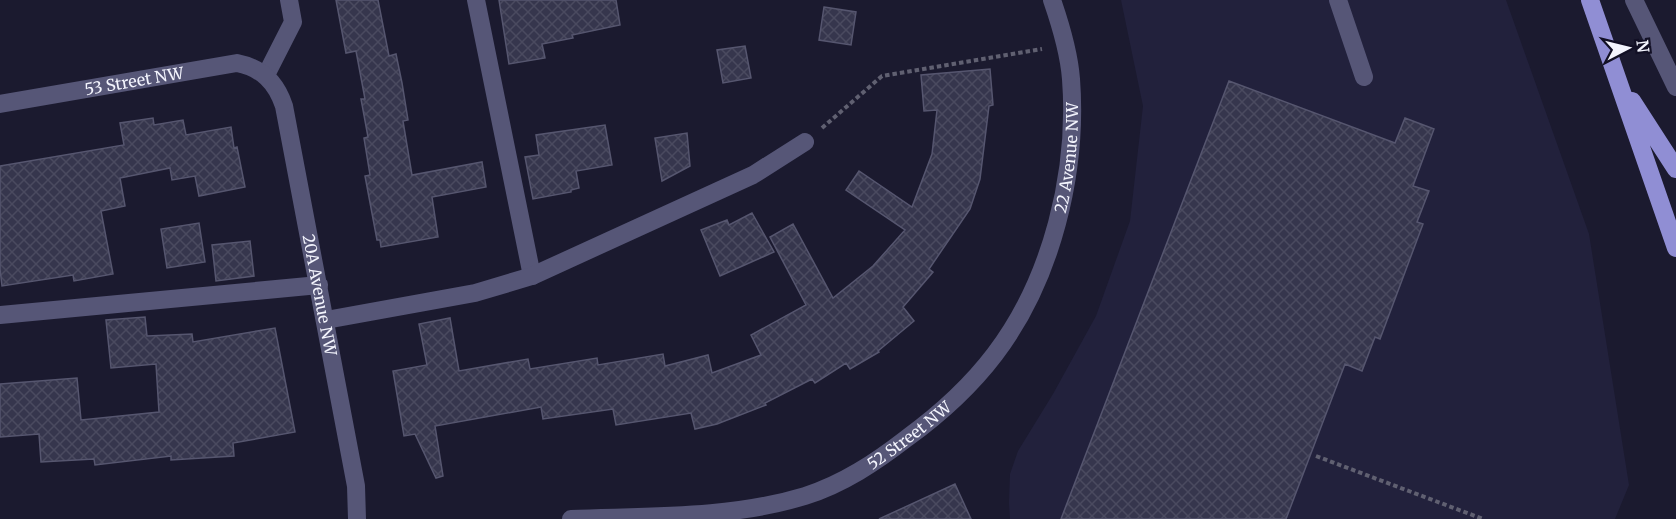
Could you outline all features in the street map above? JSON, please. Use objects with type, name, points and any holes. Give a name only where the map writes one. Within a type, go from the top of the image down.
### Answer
[{"type":"main road","points":[[1590,0],[1676,248]]},
{"type":"main road","points":[[1617,79],[1676,169]]},
{"type":"street","points":[[266,75],[293,22],[289,0]]},
{"type":"street","points":[[476,0],[532,276]]},
{"type":"street","name":"22 Avenue NW","points":[[1023,309],[1054,232],[1065,192],[1071,147],[1071,78],[1065,45],[1052,0]]},
{"type":"street","points":[[1338,0],[1364,77]]},
{"type":"street","points":[[1634,0],[1676,87]]},
{"type":"street","name":"53 Street NW","points":[[0,104],[226,64],[237,63],[251,66],[266,75]]},
{"type":"street","name":"20A Avenue NW","points":[[266,75],[275,84],[284,106],[356,486],[357,519]]},
{"type":"street","points":[[326,320],[475,293],[532,276],[753,175],[805,142]]},
{"type":"street","points":[[0,315],[319,285]]},
{"type":"street","name":"52 Street NW","points":[[571,519],[756,514],[832,486],[884,456],[944,409],[972,382],[996,352],[1023,309]]},
{"type":"path","points":[[805,142],[882,76],[1065,45]]},
{"type":"path","points":[[1316,456],[1483,519]]},
{"type":"shaded area","points":[[1121,0],[1506,0],[1589,234],[1629,485],[1615,519],[1010,519],[1010,474],[1018,451],[1096,316],[1130,221],[1143,106]]},
{"type":"building","points":[[336,0],[378,0],[389,56],[396,54],[402,83],[408,120],[403,121],[412,175],[482,162],[486,187],[432,197],[438,237],[381,247],[380,240],[377,240],[365,176],[370,175],[364,138],[368,137],[361,99],[365,99],[356,51],[346,53]]},
{"type":"building","points":[[499,0],[616,0],[620,25],[542,44],[545,58],[509,64]]},
{"type":"building","points":[[824,7],[856,12],[851,45],[819,40]]},
{"type":"building","points":[[745,46],[751,78],[723,83],[717,50]]},
{"type":"building","points":[[990,69],[993,105],[989,106],[980,179],[970,209],[929,269],[933,272],[903,307],[914,321],[879,352],[850,369],[846,363],[815,383],[812,379],[765,403],[766,405],[717,424],[695,429],[691,413],[616,425],[613,409],[543,419],[541,407],[435,426],[443,476],[436,478],[415,434],[404,436],[393,371],[427,365],[419,324],[450,318],[459,371],[528,359],[530,369],[597,358],[598,365],[663,354],[665,366],[708,355],[712,373],[761,355],[751,335],[806,305],[770,237],[793,224],[833,298],[873,266],[905,230],[846,190],[859,171],[912,207],[932,154],[937,110],[924,111],[921,75]]},
{"type":"building","points":[[1229,81],[1395,143],[1405,118],[1434,129],[1413,186],[1429,191],[1417,222],[1423,224],[1380,339],[1375,337],[1362,371],[1345,364],[1286,519],[1061,519]]},
{"type":"building","points":[[153,118],[154,125],[183,120],[186,135],[231,127],[234,148],[237,147],[245,187],[199,196],[195,176],[172,180],[170,168],[120,178],[125,206],[101,211],[113,274],[74,281],[73,275],[2,286],[0,166],[124,145],[120,123]]},
{"type":"building","points":[[605,125],[612,165],[576,171],[579,188],[571,192],[533,199],[525,157],[539,155],[536,135]]},
{"type":"building","points":[[687,133],[690,166],[662,181],[655,138]]},
{"type":"building","points":[[752,213],[774,252],[720,276],[701,230],[727,220],[729,225]]},
{"type":"building","points":[[199,223],[205,262],[167,268],[161,229]]},
{"type":"building","points":[[250,241],[254,276],[216,281],[212,245]]},
{"type":"building","points":[[145,317],[147,336],[192,334],[193,342],[275,328],[295,432],[233,443],[234,456],[171,460],[171,456],[95,465],[94,459],[41,462],[39,434],[0,437],[0,384],[77,378],[81,420],[159,412],[156,364],[111,368],[106,320]]},
{"type":"building","points":[[955,484],[971,519],[879,519]]}]
